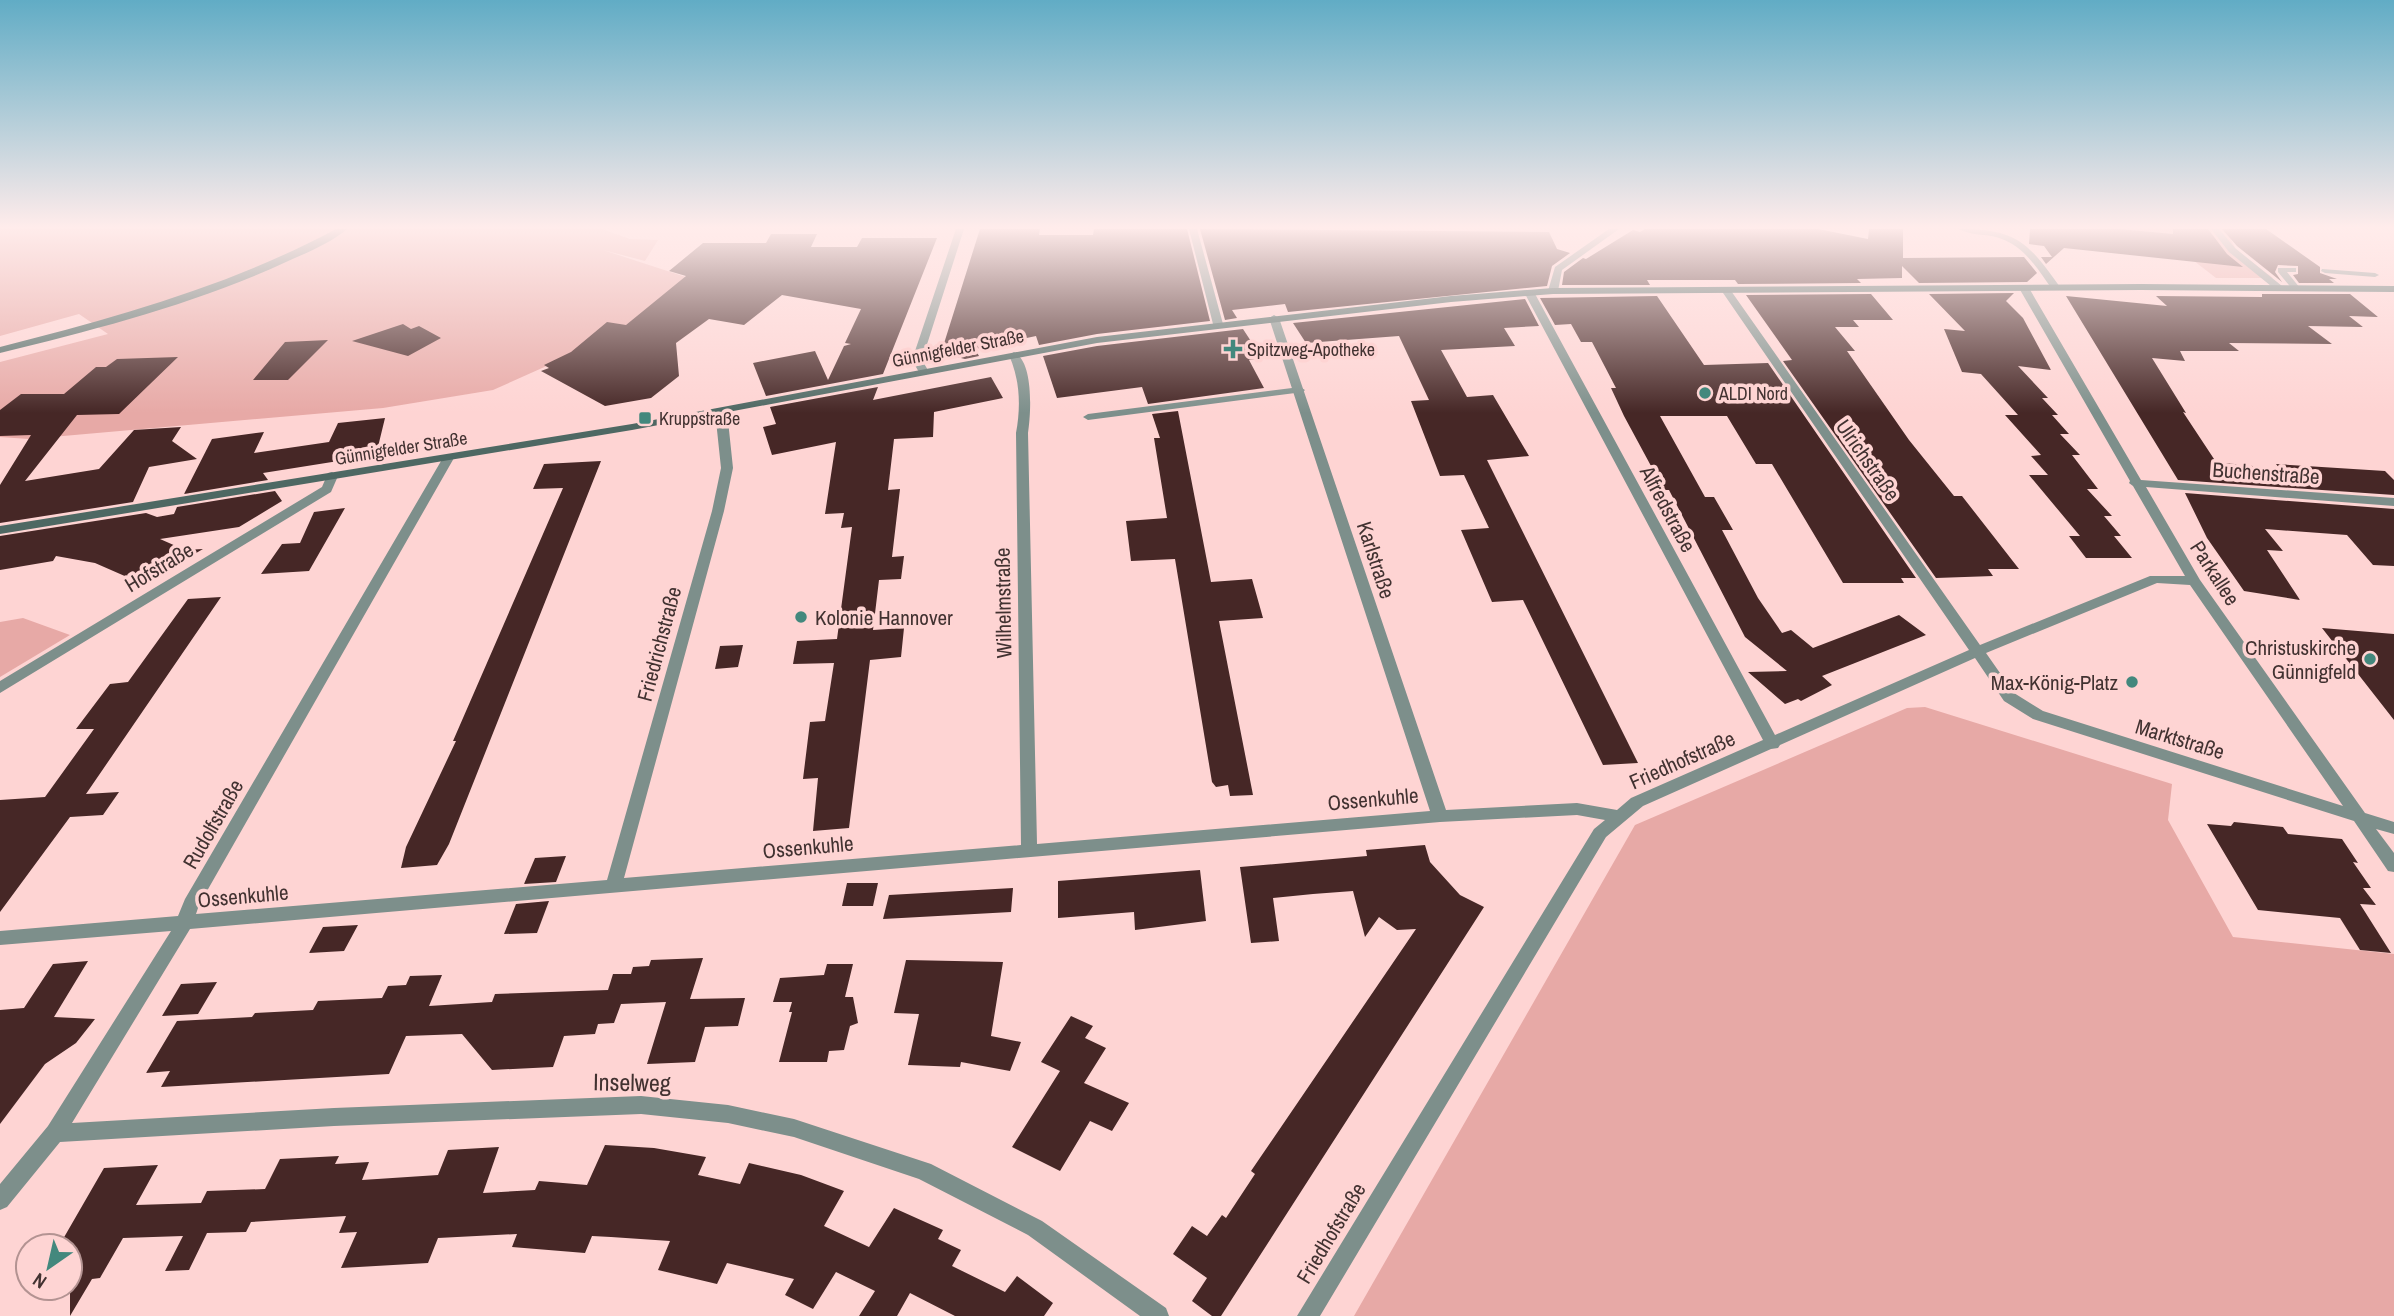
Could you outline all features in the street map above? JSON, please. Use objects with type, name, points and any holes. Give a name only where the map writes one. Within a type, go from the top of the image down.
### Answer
[{"type":"street","points":[[0,350],[173,302],[203,290]]},
{"type":"street","points":[[924,372],[917,360],[940,290]]},
{"type":"street","points":[[1209,290],[1218,324]]},
{"type":"street","name":"Günnigfelder Straße","points":[[0,530],[448,458],[721,411],[1014,355],[1218,324],[1529,292],[1654,290]]},
{"type":"street","name":"Ulrichstraße","points":[[1726,290],[1979,651]]},
{"type":"street","name":"Parkallee","points":[[2025,290],[2194,581],[2394,866]]},
{"type":"street","name":"Alfredstraße","points":[[1529,292],[1773,744]]},
{"type":"street","name":"Karlstraße","points":[[1274,318],[1440,816]]},
{"type":"street","name":"Wilhelmstraße","points":[[1014,355],[1022,369],[1026,418],[1023,433],[1023,604],[1029,852]]},
{"type":"street","name":"Friedrichstraße","points":[[614,886],[718,512],[727,468],[721,411]]},
{"type":"street","name":"Rudolfstraße","points":[[0,1200],[55,1133],[184,924],[191,904],[448,458]]},
{"type":"street","name":"Hofstraße","points":[[0,688],[327,489],[332,476]]},
{"type":"street","name":"Buchenstraße","points":[[2135,483],[2394,502]]},
{"type":"street","name":"Friedhofstraße","points":[[1308,1316],[1600,833],[1620,816],[1637,802],[1979,651],[2155,579],[2194,581]]},
{"type":"street","name":"Marktstraße","points":[[1979,651],[2009,697],[2038,715],[2394,828]]},
{"type":"street","name":"Ossenkuhle","points":[[0,938],[1440,816],[1577,808],[1620,816]]},
{"type":"street","name":"Inselweg","points":[[55,1133],[334,1116],[641,1105],[728,1114],[794,1128],[924,1171],[1035,1228],[1158,1316]]},
{"type":"lane","points":[[1088,417],[1300,390]]},
{"type":"shaded area","points":[[0,290],[685,290],[634,327],[493,390],[383,408],[29,439],[0,437],[0,362],[108,334],[79,314],[0,336]]},
{"type":"shaded area","points":[[23,618],[70,635],[0,677],[0,622]]},
{"type":"shaded area","points":[[1925,707],[2172,784],[2168,820],[2233,937],[2394,954],[2394,1316],[1354,1316],[1635,825],[1907,708]]},
{"type":"building","points":[[668,290],[916,290],[883,374],[766,396],[753,363],[815,351],[828,380],[844,346],[851,344],[845,343],[861,309],[782,295],[744,325],[709,319],[676,343],[679,376],[651,398],[605,406],[541,371],[549,368],[544,365],[571,352],[607,322],[626,325]]},
{"type":"building","points":[[961,290],[1202,290],[1210,321],[1097,334],[1039,345],[1036,336],[975,349],[979,356],[965,359],[941,353]]},
{"type":"building","points":[[1217,290],[1503,290],[1288,312],[1285,304],[1232,310],[1237,318],[1225,320]]},
{"type":"building","points":[[2014,293],[2006,301],[2023,318],[2051,370],[2018,366],[2048,398],[2042,398],[2058,415],[2052,415],[2069,434],[2060,434],[2080,455],[2072,455],[2098,489],[2087,489],[2112,516],[2104,516],[2121,536],[2114,536],[2132,558],[2086,558],[2069,536],[2080,536],[2029,475],[2048,475],[2031,456],[2041,455],[2005,415],[2018,415],[1981,374],[1962,372],[1944,329],[1965,331],[1929,294]]},
{"type":"building","points":[[1871,294],[1893,320],[1853,320],[1859,327],[1835,327],[1855,351],[1847,351],[1909,440],[1954,496],[1962,496],[2019,569],[1988,569],[1993,576],[1936,578],[1783,361],[1792,360],[1746,295]]},
{"type":"building","points":[[2262,294],[2350,294],[2378,317],[2349,316],[2363,327],[2308,326],[2332,344],[2229,343],[2239,351],[2180,351],[2185,361],[2152,358],[2186,413],[2183,412],[2216,462],[2280,469],[2276,464],[2385,471],[2394,480],[2394,495],[2178,480],[2066,296],[2167,306],[2156,296],[2262,297]]},
{"type":"building","points":[[1657,296],[1704,365],[1768,363],[1916,578],[1901,578],[1904,583],[1843,583],[1772,464],[1756,464],[1727,416],[1660,416],[1705,497],[1714,497],[1733,530],[1722,530],[1758,598],[1782,633],[1791,630],[1813,648],[1899,615],[1926,635],[1822,676],[1832,685],[1801,701],[1798,699],[1785,704],[1748,672],[1787,671],[1745,637],[1669,490],[1664,490],[1624,416],[1611,388],[1616,388],[1592,342],[1581,342],[1571,324],[1555,325],[1540,298]]},
{"type":"building","points":[[1525,299],[1539,326],[1504,328],[1515,346],[1441,350],[1467,397],[1493,395],[1529,456],[1487,460],[1638,763],[1603,765],[1523,600],[1492,602],[1461,530],[1489,528],[1464,475],[1440,476],[1411,401],[1429,400],[1399,336],[1306,343],[1293,323]]},
{"type":"building","points":[[403,324],[411,329],[419,326],[441,338],[408,356],[352,341]]},
{"type":"building","points":[[1243,329],[1262,358],[1249,360],[1264,388],[1148,404],[1142,387],[1057,398],[1043,356],[1097,346]]},
{"type":"building","points":[[328,340],[288,380],[253,380],[285,342]]},
{"type":"building","points":[[178,357],[119,414],[77,415],[25,481],[99,469],[134,430],[181,427],[172,441],[197,459],[149,467],[133,502],[0,523],[0,485],[31,435],[0,436],[0,410],[21,394],[64,394],[96,367],[106,367],[117,359]]},
{"type":"building","points":[[991,377],[1003,398],[934,412],[933,437],[894,439],[888,490],[900,489],[892,557],[904,556],[901,579],[879,580],[873,630],[904,628],[901,657],[870,660],[849,828],[813,831],[818,778],[803,779],[810,722],[825,721],[834,663],[793,664],[797,641],[837,639],[852,527],[841,528],[844,513],[825,514],[836,442],[772,455],[763,427],[776,424],[770,407],[878,387],[873,400]]},
{"type":"building","points":[[1178,411],[1211,582],[1252,579],[1263,618],[1219,621],[1253,795],[1230,796],[1228,785],[1216,787],[1212,782],[1175,559],[1131,561],[1126,521],[1167,518],[1154,438],[1160,438],[1152,414]]},
{"type":"building","points":[[385,418],[376,455],[263,473],[268,480],[184,494],[212,439],[264,432],[254,453],[329,442],[338,423]]},
{"type":"building","points":[[601,461],[449,844],[437,865],[401,868],[406,847],[456,741],[453,741],[563,488],[533,489],[544,464]]},
{"type":"building","points":[[275,491],[282,501],[239,527],[160,539],[185,550],[203,549],[143,584],[95,563],[56,556],[53,561],[0,570],[0,536],[146,513],[157,517],[174,514],[177,507]]},
{"type":"building","points":[[2185,493],[2394,509],[2394,566],[2373,565],[2347,535],[2265,529],[2283,551],[2267,550],[2300,600],[2244,591],[2207,538]]},
{"type":"building","points":[[345,508],[309,571],[261,574],[282,544],[300,543],[314,512]]},
{"type":"building","points":[[221,597],[86,794],[119,792],[103,815],[70,817],[0,912],[0,800],[45,797],[94,729],[76,729],[110,684],[128,682],[188,599]]},
{"type":"building","name":"Christuskirche Günnigfeld","points":[[2322,628],[2394,634],[2394,720]]},
{"type":"building","points":[[743,645],[738,667],[715,669],[720,646]]},
{"type":"building","points":[[2234,822],[2283,827],[2288,834],[2342,839],[2358,863],[2353,862],[2371,888],[2363,888],[2376,905],[2360,904],[2391,953],[2360,950],[2340,918],[2258,910],[2207,824],[2231,826]]},
{"type":"building","points":[[1425,845],[1430,862],[1460,895],[1484,907],[1221,1316],[1212,1316],[1192,1301],[1207,1278],[1173,1254],[1192,1226],[1207,1236],[1222,1215],[1226,1218],[1255,1174],[1251,1171],[1416,929],[1397,930],[1379,917],[1365,937],[1353,891],[1313,894],[1273,898],[1279,941],[1251,943],[1240,867],[1367,856],[1366,850]]},
{"type":"building","points":[[566,856],[556,882],[524,884],[535,858]]},
{"type":"building","points":[[1200,870],[1206,921],[1135,930],[1134,912],[1058,918],[1058,881]]},
{"type":"building","points":[[847,883],[878,883],[873,906],[842,906]]},
{"type":"building","points":[[1013,888],[1011,912],[883,919],[889,895]]},
{"type":"building","points":[[549,901],[537,933],[504,934],[516,904]]},
{"type":"building","points":[[358,925],[344,951],[309,953],[323,927]]},
{"type":"building","points":[[703,958],[690,999],[745,998],[738,1026],[705,1027],[695,1062],[647,1064],[666,1002],[621,1004],[614,1023],[598,1024],[595,1034],[564,1036],[553,1067],[492,1070],[462,1034],[406,1036],[389,1074],[161,1087],[170,1071],[146,1073],[177,1021],[252,1017],[255,1013],[313,1010],[318,1001],[382,998],[388,986],[406,985],[410,976],[442,975],[429,1006],[492,1002],[495,994],[608,990],[613,974],[631,974],[633,967],[649,966],[651,960]]},
{"type":"building","points":[[906,960],[1003,962],[991,1036],[1021,1042],[1010,1071],[961,1062],[960,1067],[908,1065],[919,1014],[894,1013]]},
{"type":"building","points":[[88,961],[54,1017],[95,1019],[76,1043],[45,1064],[0,1124],[0,1010],[24,1008],[53,964]]},
{"type":"building","points":[[827,964],[853,964],[845,997],[853,997],[858,1023],[850,1026],[844,1050],[829,1051],[827,1062],[779,1062],[792,1012],[789,1012],[792,1002],[773,1002],[780,978],[824,975]]},
{"type":"building","points":[[217,982],[198,1014],[162,1016],[181,984]]},
{"type":"building","points":[[1071,1016],[1093,1026],[1085,1038],[1106,1048],[1084,1083],[1129,1103],[1112,1131],[1090,1121],[1060,1171],[1012,1147],[1060,1071],[1041,1062]]},
{"type":"building","points":[[605,1145],[654,1148],[706,1157],[698,1175],[740,1184],[749,1163],[801,1175],[844,1191],[824,1226],[869,1247],[894,1208],[943,1230],[938,1239],[961,1250],[952,1266],[1005,1292],[1017,1276],[1053,1303],[1044,1316],[955,1316],[910,1293],[897,1316],[859,1316],[875,1291],[836,1272],[813,1309],[785,1295],[794,1279],[727,1263],[717,1284],[658,1270],[670,1241],[592,1236],[585,1253],[512,1247],[517,1234],[438,1238],[428,1263],[341,1268],[357,1232],[339,1233],[346,1216],[251,1222],[246,1232],[207,1233],[189,1270],[165,1271],[183,1236],[123,1238],[100,1278],[92,1279],[84,1292],[84,1232],[67,1232],[104,1168],[158,1165],[136,1205],[201,1203],[207,1191],[265,1189],[280,1159],[339,1156],[335,1164],[369,1162],[362,1180],[438,1175],[448,1150],[499,1147],[483,1193],[535,1190],[539,1181],[587,1185]]},
{"type":"building","points":[[70,1302],[78,1302],[70,1316]]},
{"type":"place","name":"Spitzweg-Apotheke","points":[[1233,349]]},
{"type":"place","name":"ALDI Nord","points":[[1705,393]]},
{"type":"place","name":"Kruppstraße","points":[[645,418]]},
{"type":"place","name":"Kolonie Hannover","points":[[801,617]]},
{"type":"place","name":"Christuskirche Günnigfeld","points":[[2370,659]]},
{"type":"place","name":"Max-König-Platz","points":[[2132,682]]}]
